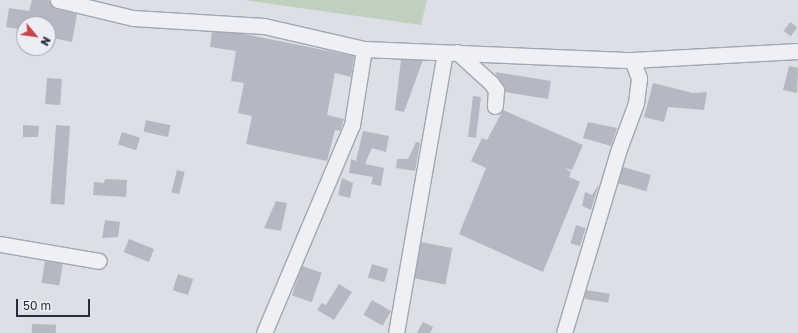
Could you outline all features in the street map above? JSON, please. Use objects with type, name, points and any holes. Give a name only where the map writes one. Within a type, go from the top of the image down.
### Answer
[{"type":"street","points":[[58,0],[133,18],[264,26],[364,49],[632,60],[798,51]]},
{"type":"street","points":[[264,333],[352,125],[364,49]]},
{"type":"street","points":[[451,53],[491,83],[496,90],[495,106]]},
{"type":"street","points":[[396,333],[451,53]]},
{"type":"street","points":[[564,333],[619,150],[636,103],[639,78],[632,60]]},
{"type":"street","points":[[0,244],[99,261]]},
{"type":"green space","points":[[244,0],[427,0],[421,25]]},
{"type":"building","points":[[32,0],[49,0],[56,9],[77,14],[72,42],[56,39],[56,16],[16,16],[16,29],[6,27],[9,8],[29,11]]},
{"type":"building","points":[[790,22],[797,27],[791,36],[784,31]]},
{"type":"building","points":[[212,32],[239,33],[354,56],[351,77],[335,73],[327,115],[344,119],[340,131],[335,130],[327,161],[246,144],[252,116],[238,113],[244,83],[231,81],[236,51],[210,47]]},
{"type":"building","points":[[401,60],[423,60],[404,112],[395,110]]},
{"type":"building","points":[[789,66],[798,68],[797,93],[783,90]]},
{"type":"building","points":[[495,72],[551,81],[548,99],[505,92]]},
{"type":"building","points":[[47,78],[62,79],[60,105],[45,104]]},
{"type":"building","points":[[653,83],[693,93],[707,92],[704,110],[668,107],[664,122],[644,117]]},
{"type":"building","points":[[473,96],[481,97],[476,138],[468,137]]},
{"type":"building","points":[[503,110],[583,145],[572,170],[565,168],[571,172],[569,177],[580,182],[543,272],[459,234],[486,168],[471,161],[482,138],[487,140]]},
{"type":"building","points":[[146,120],[170,125],[168,137],[144,132]]},
{"type":"building","points":[[588,122],[617,128],[611,146],[583,138]]},
{"type":"building","points":[[23,125],[39,126],[38,137],[23,137]]},
{"type":"building","points":[[56,125],[70,126],[64,205],[50,204]]},
{"type":"building","points":[[363,131],[389,136],[386,152],[372,148],[365,164],[384,168],[381,186],[371,184],[373,177],[349,173],[351,159],[356,161]]},
{"type":"building","points":[[122,132],[140,138],[136,150],[118,144]]},
{"type":"building","points":[[416,142],[420,143],[415,171],[396,168],[397,159],[408,159]]},
{"type":"building","points":[[623,167],[651,175],[646,191],[618,183]]},
{"type":"building","points":[[177,170],[185,172],[179,194],[171,192]]},
{"type":"building","points":[[342,178],[353,183],[350,198],[338,195]]},
{"type":"building","points":[[105,179],[127,180],[126,197],[93,195],[94,182],[104,183]]},
{"type":"building","points":[[599,184],[591,210],[582,206],[585,192],[592,195]]},
{"type":"building","points":[[276,201],[287,203],[281,231],[264,228]]},
{"type":"building","points":[[105,220],[120,222],[118,237],[102,238]]},
{"type":"building","points":[[576,225],[586,228],[580,246],[570,243]]},
{"type":"building","points":[[129,239],[154,249],[149,262],[124,252]]},
{"type":"building","points":[[421,242],[452,248],[445,284],[414,278]]},
{"type":"building","points":[[45,261],[63,264],[59,286],[42,283]]},
{"type":"building","points":[[372,264],[388,269],[384,282],[368,277]]},
{"type":"building","points":[[302,266],[322,273],[312,302],[292,295]]},
{"type":"building","points":[[178,274],[193,279],[188,295],[173,290]]},
{"type":"building","points":[[339,284],[352,292],[334,320],[317,310],[322,303],[326,305]]},
{"type":"building","points":[[586,290],[610,294],[608,303],[585,299]]},
{"type":"building","points":[[372,300],[391,311],[383,326],[364,315]]},
{"type":"building","points":[[423,322],[433,327],[430,333],[417,333]]},
{"type":"building","points":[[32,324],[56,325],[56,333],[32,333]]}]
